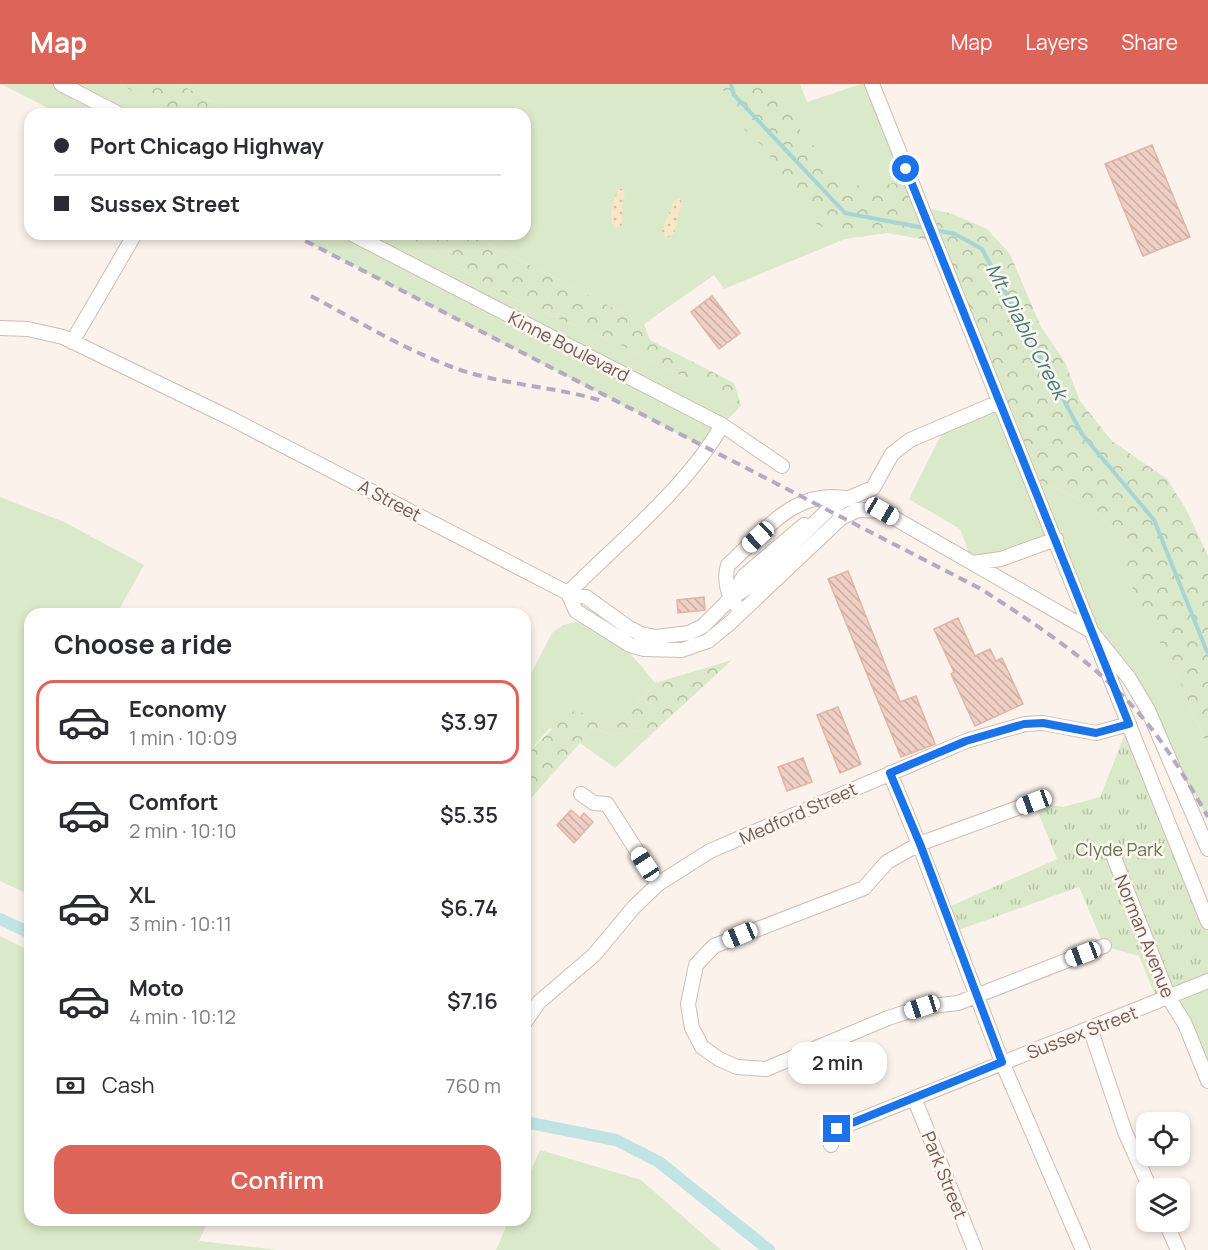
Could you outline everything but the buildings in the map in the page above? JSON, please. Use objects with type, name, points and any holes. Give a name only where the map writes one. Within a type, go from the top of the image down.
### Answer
[{"type":"street","points":[[61,84],[107,108]]},
{"type":"street","points":[[872,84],[1208,922]]},
{"type":"street","points":[[72,342],[132,240]]},
{"type":"street","name":"Kinne Boulevard","points":[[364,240],[722,425],[782,466]]},
{"type":"street","name":"A Street","points":[[0,328],[28,329],[72,342],[250,428],[568,593],[586,597],[629,628],[656,637],[689,633],[703,626],[730,599],[751,585],[816,526]]},
{"type":"street","points":[[722,425],[708,449],[680,481],[568,593],[576,611],[614,636],[644,649],[674,651],[708,641],[743,611],[828,510],[873,488],[892,454],[910,440],[999,402]]},
{"type":"street","points":[[743,611],[730,599],[727,579],[729,565],[795,506],[817,496],[832,495],[850,499]]},
{"type":"street","points":[[795,506],[816,526]]},
{"type":"street","points":[[816,526],[849,514],[873,509],[882,511],[1091,631],[1129,678],[1148,710],[1208,849]]},
{"type":"street","points":[[973,563],[1001,559],[1056,539]]},
{"type":"street","name":"Medford Street","points":[[531,1013],[539,1002],[594,955],[634,907],[658,884],[710,851],[966,741],[1024,724],[1043,723],[1096,733],[1129,724]]},
{"type":"street","points":[[890,773],[920,844],[1002,1062],[1083,1250]]},
{"type":"street","points":[[581,794],[594,803],[607,804],[658,884]]},
{"type":"street","points":[[1034,802],[920,844],[887,862],[864,888],[714,946],[696,964],[688,1004],[692,1028],[702,1047],[719,1059],[737,1067],[766,1069],[888,1018],[922,1007],[958,1003],[1104,946]]},
{"type":"street","name":"Norman Avenue","points":[[1113,855],[1168,998],[1185,1024],[1208,1081]]},
{"type":"street","name":"Sussex Street","points":[[831,1145],[837,1129],[915,1100],[1002,1062],[1208,981]]},
{"type":"street","points":[[1089,1028],[1125,1132],[1146,1178]]},
{"type":"street","name":"Park Street","points":[[915,1100],[975,1250]]},
{"type":"street","points":[[1170,1232],[1178,1250]]},
{"type":"green space","points":[[1,84],[120,84],[163,108],[48,108]]},
{"type":"green space","points":[[120,84],[179,84],[225,108],[163,108]]},
{"type":"green space","points":[[179,84],[800,84],[807,102],[861,84],[872,84],[922,207],[724,289],[714,275],[644,324],[482,240],[531,240],[531,108],[225,108]]},
{"type":"green space","points":[[720,84],[772,84],[777,96],[798,108],[800,130],[844,181],[873,190],[893,183],[914,187],[922,207],[953,214],[987,229],[1010,254],[1041,327],[1065,362],[1080,401],[1112,441],[1167,479],[1186,509],[1208,556],[1208,747],[1181,684],[1120,563],[1131,543],[1080,500],[1030,476],[934,241],[887,233],[845,239],[815,223],[797,190],[780,176],[767,150],[743,128]]},
{"type":"green space","points":[[304,240],[412,240],[517,301],[625,347],[741,406],[722,425],[708,449]]},
{"type":"green space","points":[[412,240],[482,240],[644,324],[650,340],[734,383],[741,406],[625,347],[517,301]]},
{"type":"green space","points":[[999,402],[1030,476],[1080,500],[1131,543],[1121,563],[1181,684],[1208,747],[1208,817],[1091,631],[1056,540],[973,563],[960,529],[909,499],[946,425]]},
{"type":"green space","points":[[0,497],[64,522],[144,565],[120,608],[24,608],[24,892],[0,881]]},
{"type":"green space","points":[[578,622],[612,638],[639,663],[655,683],[623,720],[599,718],[549,729],[531,749],[531,673],[552,633],[563,625]]},
{"type":"green space","points":[[732,660],[659,727],[612,735],[590,728],[580,743],[531,798],[531,750],[570,711],[623,720],[655,683]]},
{"type":"green space","name":"Clyde Park","points":[[1129,724],[1208,922],[1208,981],[1158,1002],[1139,956],[1104,946],[1079,887],[953,932],[944,909],[1057,859],[1034,802],[1063,807],[1100,797]]},
{"type":"green space","points":[[659,727],[615,768],[580,743],[590,728],[612,735]]},
{"type":"green space","points":[[0,936],[24,948],[24,1226],[206,1226],[199,1241],[278,1250],[0,1250]]},
{"type":"green space","points":[[1208,981],[1208,1081],[1169,998]]},
{"type":"green space","points":[[540,1150],[641,1180],[721,1250],[496,1250],[506,1226],[531,1226],[531,1170]]},
{"type":"sand","points":[[619,189],[622,189],[625,194],[622,202],[622,225],[616,229],[613,226],[612,210],[614,198]]},
{"type":"sand","points":[[680,198],[682,204],[674,234],[666,238],[662,231],[674,201]]},
{"type":"waterway","name":"Mt. Diablo Creek","points":[[731,84],[734,95],[845,213],[925,228]]},
{"type":"waterway","name":"Mt. Diablo Creek","points":[[935,230],[955,234],[982,249],[1082,434],[1154,520],[1208,654]]},
{"type":"waterway","points":[[0,919],[24,930]]},
{"type":"waterway","points":[[531,1123],[616,1140],[659,1162],[769,1250]]},
{"type":"railway","points":[[304,240],[981,589],[1072,651],[1114,687],[1159,739],[1208,817]]},
{"type":"railway","points":[[311,296],[400,344],[455,368],[473,374],[599,400]]},
{"type":"route","points":[[837,1129],[915,1100],[1002,1062],[920,844],[890,773],[966,741],[1024,724],[1043,723],[1096,733],[1129,724],[1069,571],[950,284],[906,169]]}]
